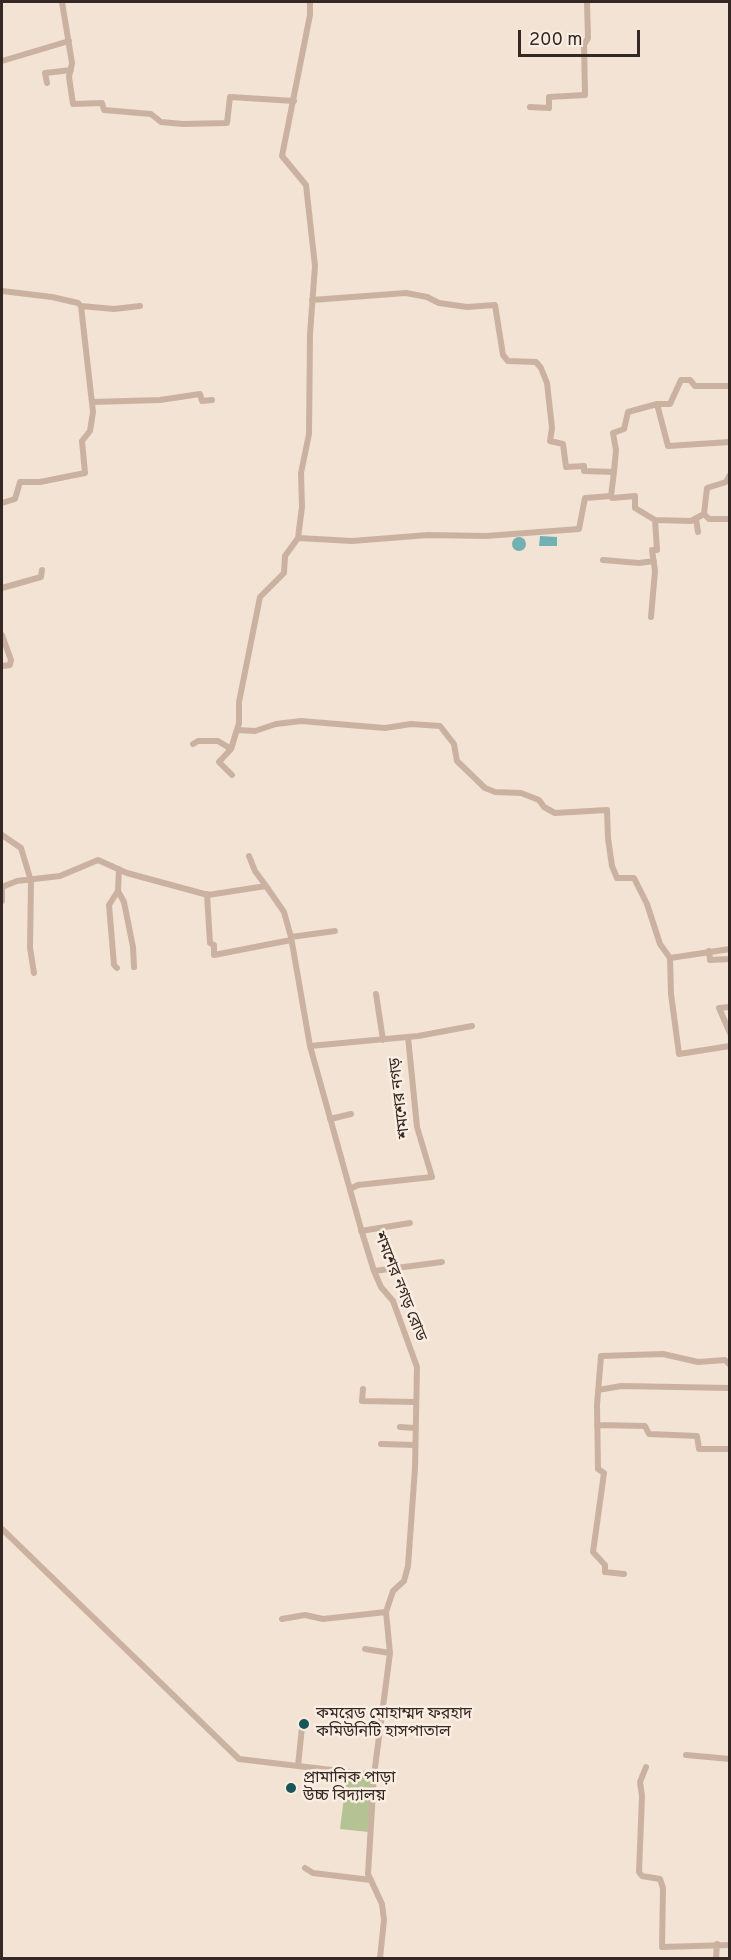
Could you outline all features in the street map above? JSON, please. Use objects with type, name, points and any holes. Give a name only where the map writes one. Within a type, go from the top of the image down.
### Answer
[{"type":"street","points":[[62,2],[69,42],[73,104],[102,103],[104,110],[151,114],[161,122],[227,123],[230,97],[294,102]]},
{"type":"street","points":[[232,775],[219,762],[231,749],[237,730],[239,702],[260,597],[284,573],[285,556],[298,537],[302,507],[301,473],[309,434],[315,266],[306,185],[282,156],[294,102],[310,2]]},
{"type":"street","points":[[530,107],[549,108],[549,97],[585,95],[584,45],[588,38],[587,2]]},
{"type":"street","points":[[2,61],[69,42]]},
{"type":"street","points":[[47,83],[45,73],[71,70]]},
{"type":"street","points":[[2,291],[52,297],[78,303],[81,306],[114,309],[140,306]]},
{"type":"street","points":[[312,300],[406,293],[427,297],[439,303],[467,307],[495,305],[503,355],[508,361],[536,363],[541,368],[547,383],[552,428],[550,441],[563,444],[566,467],[584,466],[584,471],[614,472]]},
{"type":"street","points":[[2,503],[15,499],[20,482],[40,482],[85,473],[82,441],[90,431],[92,402],[81,306]]},
{"type":"street","points":[[611,496],[616,450],[613,433],[624,429],[628,412],[657,404],[670,404],[681,380],[690,380],[695,386],[729,386]]},
{"type":"street","points":[[92,402],[160,400],[200,394],[202,401],[212,400]]},
{"type":"street","points":[[657,404],[668,446],[729,442]]},
{"type":"street","points":[[704,514],[707,488],[726,482],[729,475]]},
{"type":"street","points":[[298,537],[352,541],[428,535],[486,536],[579,529],[585,498],[611,496],[612,498],[635,496],[634,508],[655,520],[696,519],[704,514]]},
{"type":"street","points":[[704,514],[709,519],[729,519]]},
{"type":"street","points":[[696,519],[698,532]]},
{"type":"street","points":[[651,617],[654,561],[652,550],[657,550],[655,520]]},
{"type":"street","points":[[603,560],[639,563],[654,561]]},
{"type":"street","points":[[2,588],[41,577],[42,570]]},
{"type":"street","points":[[2,635],[11,660],[10,665],[2,666]]},
{"type":"street","points":[[237,730],[255,731],[276,724],[300,721],[385,728],[411,724],[440,726],[454,744],[457,761],[485,788],[495,792],[521,793],[538,800],[544,807],[555,813],[607,810],[612,866],[617,878],[634,878],[647,904],[660,944],[670,958],[671,994],[679,1054],[729,1046]]},
{"type":"street","points":[[193,744],[198,741],[218,741],[231,749]]},
{"type":"street","points":[[2,835],[21,848],[31,881],[30,948],[34,973]]},
{"type":"street","name":"শমশের নগড় রোড","points":[[249,856],[255,871],[284,912],[310,1046],[361,1231],[374,1271],[381,1287],[393,1301],[417,1367],[408,1566],[404,1581],[393,1591],[386,1612]]},
{"type":"street","points":[[2,901],[2,887],[17,881],[60,876],[98,860],[119,869],[207,894],[267,887]]},
{"type":"street","points":[[119,869],[118,891],[126,912],[133,947],[134,967]]},
{"type":"street","points":[[117,968],[114,965],[109,905],[118,891]]},
{"type":"street","points":[[207,894],[210,943],[214,945],[214,955],[335,931]]},
{"type":"street","points":[[670,958],[729,949]]},
{"type":"street","points":[[709,951],[710,960],[729,959]]},
{"type":"street","points":[[376,994],[381,1013],[379,1015],[383,1040]]},
{"type":"street","points":[[729,1007],[719,1008],[729,1033]]},
{"type":"street","name":"শমশের নগড়","points":[[310,1046],[408,1037],[472,1026]]},
{"type":"street","name":"শমশের নগড়","points":[[350,1189],[358,1185],[411,1182],[432,1177],[430,1165],[420,1144],[417,1127],[408,1037]]},
{"type":"street","points":[[330,1119],[351,1114]]},
{"type":"street","points":[[361,1231],[411,1223]]},
{"type":"street","points":[[374,1271],[442,1262]]},
{"type":"street","points":[[624,1574],[605,1572],[605,1564],[593,1552],[604,1473],[598,1469],[597,1425],[601,1356],[663,1354],[698,1362],[725,1360],[729,1365]]},
{"type":"street","points":[[598,1390],[621,1386],[729,1388]]},
{"type":"street","points":[[363,1389],[362,1401],[416,1402]]},
{"type":"street","points":[[597,1425],[645,1426],[650,1434],[697,1436],[699,1449],[729,1449]]},
{"type":"street","points":[[400,1427],[416,1428]]},
{"type":"street","points":[[381,1444],[415,1445]]},
{"type":"street","points":[[2,1529],[239,1760],[374,1775]]},
{"type":"street","points":[[2,1535],[9,1537]]},
{"type":"street","points":[[282,1619],[305,1615],[323,1619],[386,1612],[390,1653],[374,1775],[368,1874],[382,1904],[385,1921],[380,1959]]},
{"type":"street","points":[[365,1649],[390,1653]]},
{"type":"street","points":[[297,1768],[302,1727]]},
{"type":"street","points":[[686,1755],[729,1759]]},
{"type":"street","points":[[646,1767],[640,1782],[642,1796],[639,1872],[642,1876],[660,1879],[663,1888],[662,1947],[729,1945]]},
{"type":"street","points":[[305,1868],[314,1873],[371,1880]]},
{"type":"street","points":[[716,1959],[717,1944]]},
{"type":"green space","points":[[347,1774],[372,1777],[369,1832],[340,1829]]},
{"type":"water","points":[[540,536],[557,537],[557,546],[539,546]]},
{"type":"water","points":[[516,537],[522,537],[526,544],[522,551],[516,551],[512,547],[512,541]]},
{"type":"place","name":"কমরেড মোহাম্মদ ফরহাদ কমিউনিটি হাসপাতাল","points":[[304,1724]]},
{"type":"place","name":"প্রামানিক পাড়া উচ্চ বিদ্যালয়","points":[[291,1788]]}]
